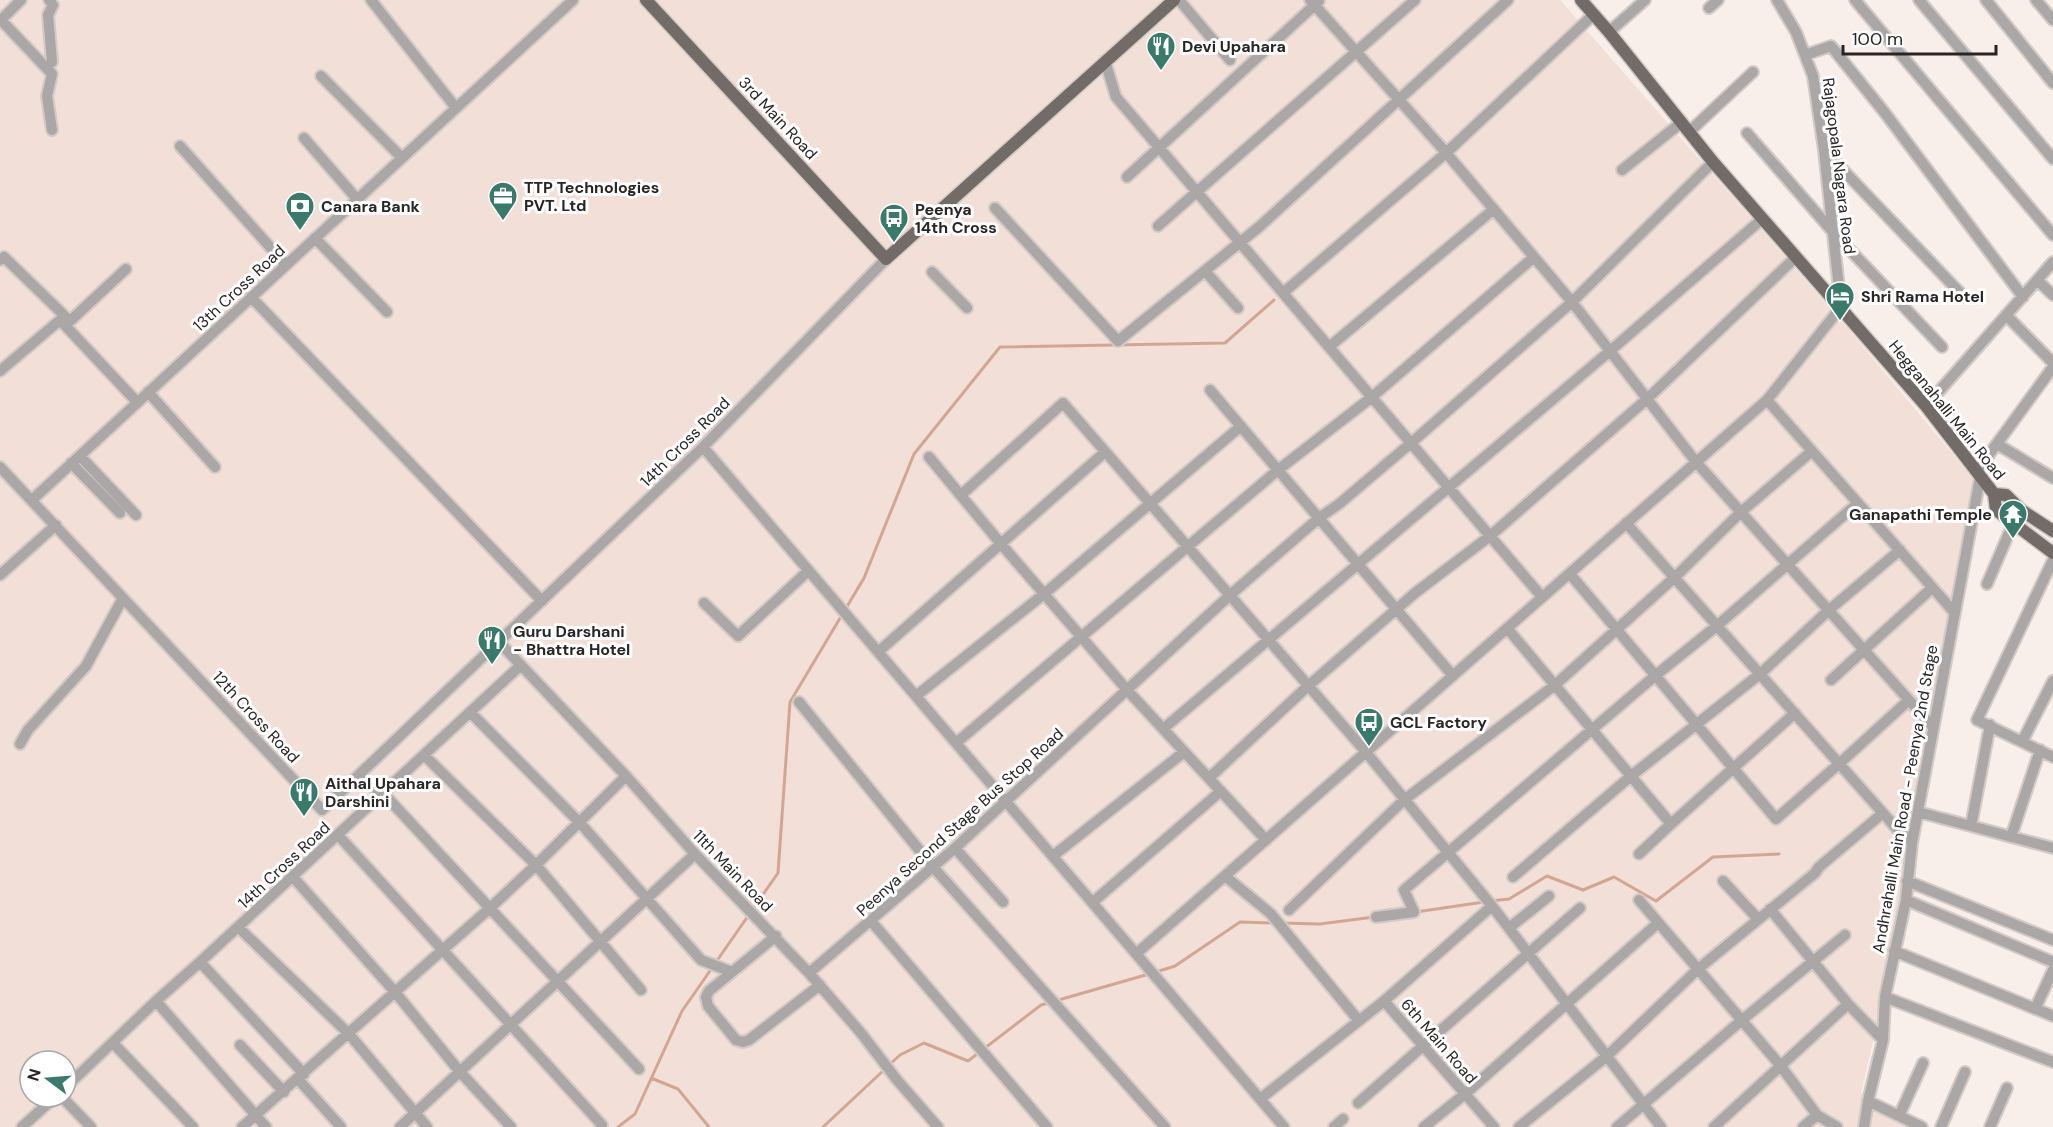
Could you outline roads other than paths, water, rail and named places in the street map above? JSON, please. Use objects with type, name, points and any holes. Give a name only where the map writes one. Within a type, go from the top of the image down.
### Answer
[{"type":"main road","name":"3rd Main Road","points":[[646,0],[886,259]]},
{"type":"main road","points":[[886,259],[1174,0]]},
{"type":"main road","name":"Hegganahalli Main Road","points":[[1581,0],[1713,162],[1926,406],[1994,495],[1996,510],[2053,553]]},
{"type":"main road","points":[[1994,495],[2006,495],[2021,510],[2053,531]]},
{"type":"street","points":[[21,0],[0,21],[52,74],[47,96],[52,130]]},
{"type":"street","points":[[49,0],[53,5],[48,15],[52,62]]},
{"type":"street","points":[[371,0],[456,108]]},
{"type":"street","name":"13th Cross Road","points":[[32,500],[573,0]]},
{"type":"street","points":[[1179,0],[1230,60]]},
{"type":"street","points":[[1158,226],[1415,0]]},
{"type":"street","points":[[995,208],[1118,341],[1259,227],[1508,0]]},
{"type":"street","points":[[1609,32],[1645,0]]},
{"type":"street","points":[[1709,8],[1718,0]]},
{"type":"street","name":"Rajagopala Nagara Road","points":[[1777,0],[1796,32],[1813,76],[1824,150],[1841,307]]},
{"type":"street","points":[[1855,0],[2053,235]]},
{"type":"street","points":[[1919,0],[2053,159]]},
{"type":"street","points":[[1986,0],[2053,83]]},
{"type":"street","points":[[2036,0],[2053,20]]},
{"type":"street","points":[[1127,177],[1315,2],[1534,256],[1696,462],[1933,727]]},
{"type":"street","points":[[1283,293],[1446,153],[1593,15]]},
{"type":"street","points":[[1805,55],[1831,46],[1885,113],[2023,297]]},
{"type":"street","points":[[1105,62],[1116,98],[1542,597]]},
{"type":"street","points":[[1622,170],[1685,127],[1753,72]]},
{"type":"street","points":[[321,76],[402,158]]},
{"type":"street","points":[[1747,133],[1832,231],[1942,347]]},
{"type":"street","points":[[304,138],[357,199]]},
{"type":"street","points":[[180,146],[286,265]]},
{"type":"street","points":[[1824,150],[1964,297]]},
{"type":"street","name":"Peenya Second Stage Bus Stop Road","points":[[809,973],[955,849],[1229,596],[1411,443],[1572,302],[1713,162]]},
{"type":"street","points":[[1329,347],[1494,209]]},
{"type":"street","points":[[1163,729],[1450,488],[1762,219]]},
{"type":"street","points":[[315,238],[387,312]]},
{"type":"street","points":[[956,743],[1278,470],[1372,397],[1534,256]]},
{"type":"street","points":[[0,261],[4,257],[70,321],[126,269]]},
{"type":"street","points":[[1209,778],[1308,686],[1395,610],[1490,536],[1647,399],[1796,257]]},
{"type":"street","name":"14th Cross Road","points":[[499,642],[703,447],[886,259]]},
{"type":"street","points":[[1926,406],[2053,262]]},
{"type":"street","points":[[1205,271],[1238,308]]},
{"type":"street","points":[[932,272],[967,308]]},
{"type":"street","points":[[2037,280],[2053,295]]},
{"type":"street","points":[[251,297],[542,601]]},
{"type":"street","points":[[1137,953],[1767,400],[1841,307]]},
{"type":"street","points":[[1978,474],[2053,365],[2006,315]]},
{"type":"street","points":[[0,371],[60,320],[137,402]]},
{"type":"street","points":[[1210,390],[1453,676]]},
{"type":"street","points":[[148,392],[215,467]]},
{"type":"street","points":[[1767,400],[1954,612]]},
{"type":"street","points":[[961,495],[1062,403],[1365,751],[1478,888],[1660,1127]]},
{"type":"street","points":[[916,696],[1044,594],[1241,426]]},
{"type":"street","points":[[1997,444],[2053,478]]},
{"type":"street","points":[[703,447],[1284,1127]]},
{"type":"street","points":[[1289,910],[1404,800],[1555,685],[1675,577],[1741,512],[1812,451]]},
{"type":"street","points":[[878,652],[1105,452]]},
{"type":"street","points":[[80,456],[136,515]]},
{"type":"street","points":[[929,457],[1128,691],[1266,840]]},
{"type":"street","points":[[71,463],[120,513]]},
{"type":"street","name":"12th Cross Road","points":[[0,467],[322,810],[499,642]]},
{"type":"street","name":"Andhrahalli Main Road - Peenya 2nd Stage","points":[[1864,1127],[1883,1040],[1885,997],[1905,900],[1912,843],[1978,474]]},
{"type":"street","points":[[1376,917],[1414,912],[1404,890],[1447,851],[1718,625],[1858,503]]},
{"type":"street","points":[[1626,523],[1912,843]]},
{"type":"street","points":[[1987,584],[2013,524]]},
{"type":"street","points":[[0,575],[56,525]]},
{"type":"street","points":[[1513,877],[1631,776],[1760,674],[1829,610],[1899,550]]},
{"type":"street","points":[[2053,560],[1977,720],[2053,757]]},
{"type":"street","points":[[704,603],[738,636],[808,571]]},
{"type":"street","points":[[1570,574],[1776,819],[1909,700]]},
{"type":"street","points":[[1830,680],[1932,588]]},
{"type":"street","points":[[20,744],[28,730],[86,666],[123,598]]},
{"type":"street","points":[[1507,628],[1671,824]]},
{"type":"street","name":"11th Main Road","points":[[499,642],[626,776],[695,854],[776,936],[861,1033],[891,1073],[938,1127]]},
{"type":"street","name":"14th Cross Road","points":[[78,1076],[156,1000],[293,877],[521,665]]},
{"type":"street","points":[[2022,742],[2053,681]]},
{"type":"street","points":[[799,702],[933,867],[1165,1127]]},
{"type":"street","points":[[470,712],[580,823],[701,960],[732,972]]},
{"type":"street","points":[[1639,854],[1795,713]]},
{"type":"street","points":[[1971,826],[1990,725]]},
{"type":"street","points":[[2011,837],[2040,750]]},
{"type":"street","points":[[1053,856],[1184,752]]},
{"type":"street","points":[[424,755],[536,866],[641,990]]},
{"type":"street","points":[[242,1127],[489,909],[536,866],[626,776]]},
{"type":"street","points":[[357,777],[383,793],[639,1070]]},
{"type":"street","points":[[1093,902],[1221,791]]},
{"type":"street","points":[[1918,812],[2053,848]]},
{"type":"street","points":[[1519,1127],[1607,1056],[1698,969],[1815,873],[1819,867],[1883,813]]},
{"type":"street","points":[[338,835],[602,1125]]},
{"type":"street","points":[[955,849],[1003,902]]},
{"type":"street","points":[[400,1127],[695,854]]},
{"type":"street","points":[[1225,876],[1271,914],[1359,1021]]},
{"type":"street","points":[[293,877],[395,992],[460,1072],[511,1127]]},
{"type":"street","points":[[1723,881],[1758,919]]},
{"type":"street","points":[[1906,882],[2053,940]]},
{"type":"street","points":[[1509,928],[1549,896]]},
{"type":"street","points":[[1639,900],[1780,1065],[1817,1115],[1837,1127]]},
{"type":"street","points":[[1905,900],[2053,962]]},
{"type":"street","points":[[1384,1001],[1492,906]]},
{"type":"street","points":[[1358,1103],[1580,908]]},
{"type":"street","points":[[1770,909],[1848,1004],[1883,1040]]},
{"type":"street","points":[[871,921],[1047,1127]]},
{"type":"street","points":[[1424,1127],[1466,1094],[1659,923]]},
{"type":"street","points":[[238,927],[348,1034],[427,1127]]},
{"type":"street","points":[[1617,1127],[1845,935]]},
{"type":"street","points":[[776,936],[709,991],[705,997],[708,1006],[736,1040],[743,1042],[749,1040],[820,985]]},
{"type":"street","points":[[1894,951],[2053,1016]]},
{"type":"street","points":[[200,962],[301,1076],[341,1127]]},
{"type":"street","points":[[2035,1009],[2053,970]]},
{"type":"street","points":[[1885,997],[2053,1062]]},
{"type":"street","points":[[156,1000],[266,1127]]},
{"type":"street","name":"6th Main Road","points":[[1260,1099],[1384,1001],[1494,1127]]},
{"type":"street","points":[[1714,1127],[1848,1004]]},
{"type":"street","points":[[113,1043],[193,1127]]},
{"type":"street","points":[[240,1045],[284,1092]]},
{"type":"street","points":[[1899,1116],[1923,1063]]},
{"type":"street","points":[[1941,1127],[1965,1072]]},
{"type":"street","points":[[1990,1127],[2007,1088]]},
{"type":"street","points":[[1868,1101],[1922,1127]]},
{"type":"street","points":[[22,1127],[42,1109]]},
{"type":"street","points":[[74,1109],[91,1127]]},
{"type":"street","points":[[1803,1127],[1817,1115]]},
{"type":"street","points":[[1334,1127],[1343,1119]]},
{"type":"waterway","points":[[716,962],[778,873],[790,702],[864,578],[914,454],[1000,347],[1225,343],[1274,300]]},
{"type":"waterway","points":[[1490,901],[1509,899],[1547,876],[1583,890],[1614,877],[1656,901],[1713,857],[1779,854]]},
{"type":"waterway","points":[[1416,912],[1484,902]]},
{"type":"waterway","points":[[1282,923],[1320,924],[1374,917]]},
{"type":"waterway","points":[[1156,972],[1175,966],[1240,922],[1275,923]]},
{"type":"waterway","points":[[618,1127],[635,1114],[682,1011],[712,968]]},
{"type":"waterway","points":[[1055,1001],[1149,974]]},
{"type":"waterway","points":[[889,1065],[900,1055],[924,1043],[968,1061],[1041,1005],[1048,1003]]},
{"type":"waterway","points":[[823,1127],[884,1070]]},
{"type":"waterway","points":[[651,1078],[678,1089],[709,1127]]},
{"type":"place","name":"Devi Upahara","points":[[1161,72]]},
{"type":"place","name":"TTP Technologies PVT. Ltd","points":[[503,222]]},
{"type":"place","name":"Canara Bank","points":[[300,232]]},
{"type":"place","name":"Peenya 14th Cross","points":[[894,244]]},
{"type":"place","name":"Shri Rama Hotel","points":[[1840,322]]},
{"type":"place","name":"Ganapathi Temple","points":[[2013,540]]},
{"type":"place","name":"Guru Darshani - Bhattra Hotel","points":[[492,666]]},
{"type":"place","name":"GCL Factory","points":[[1369,748]]},
{"type":"place","name":"Aithal Upahara Darshini","points":[[304,818]]}]
